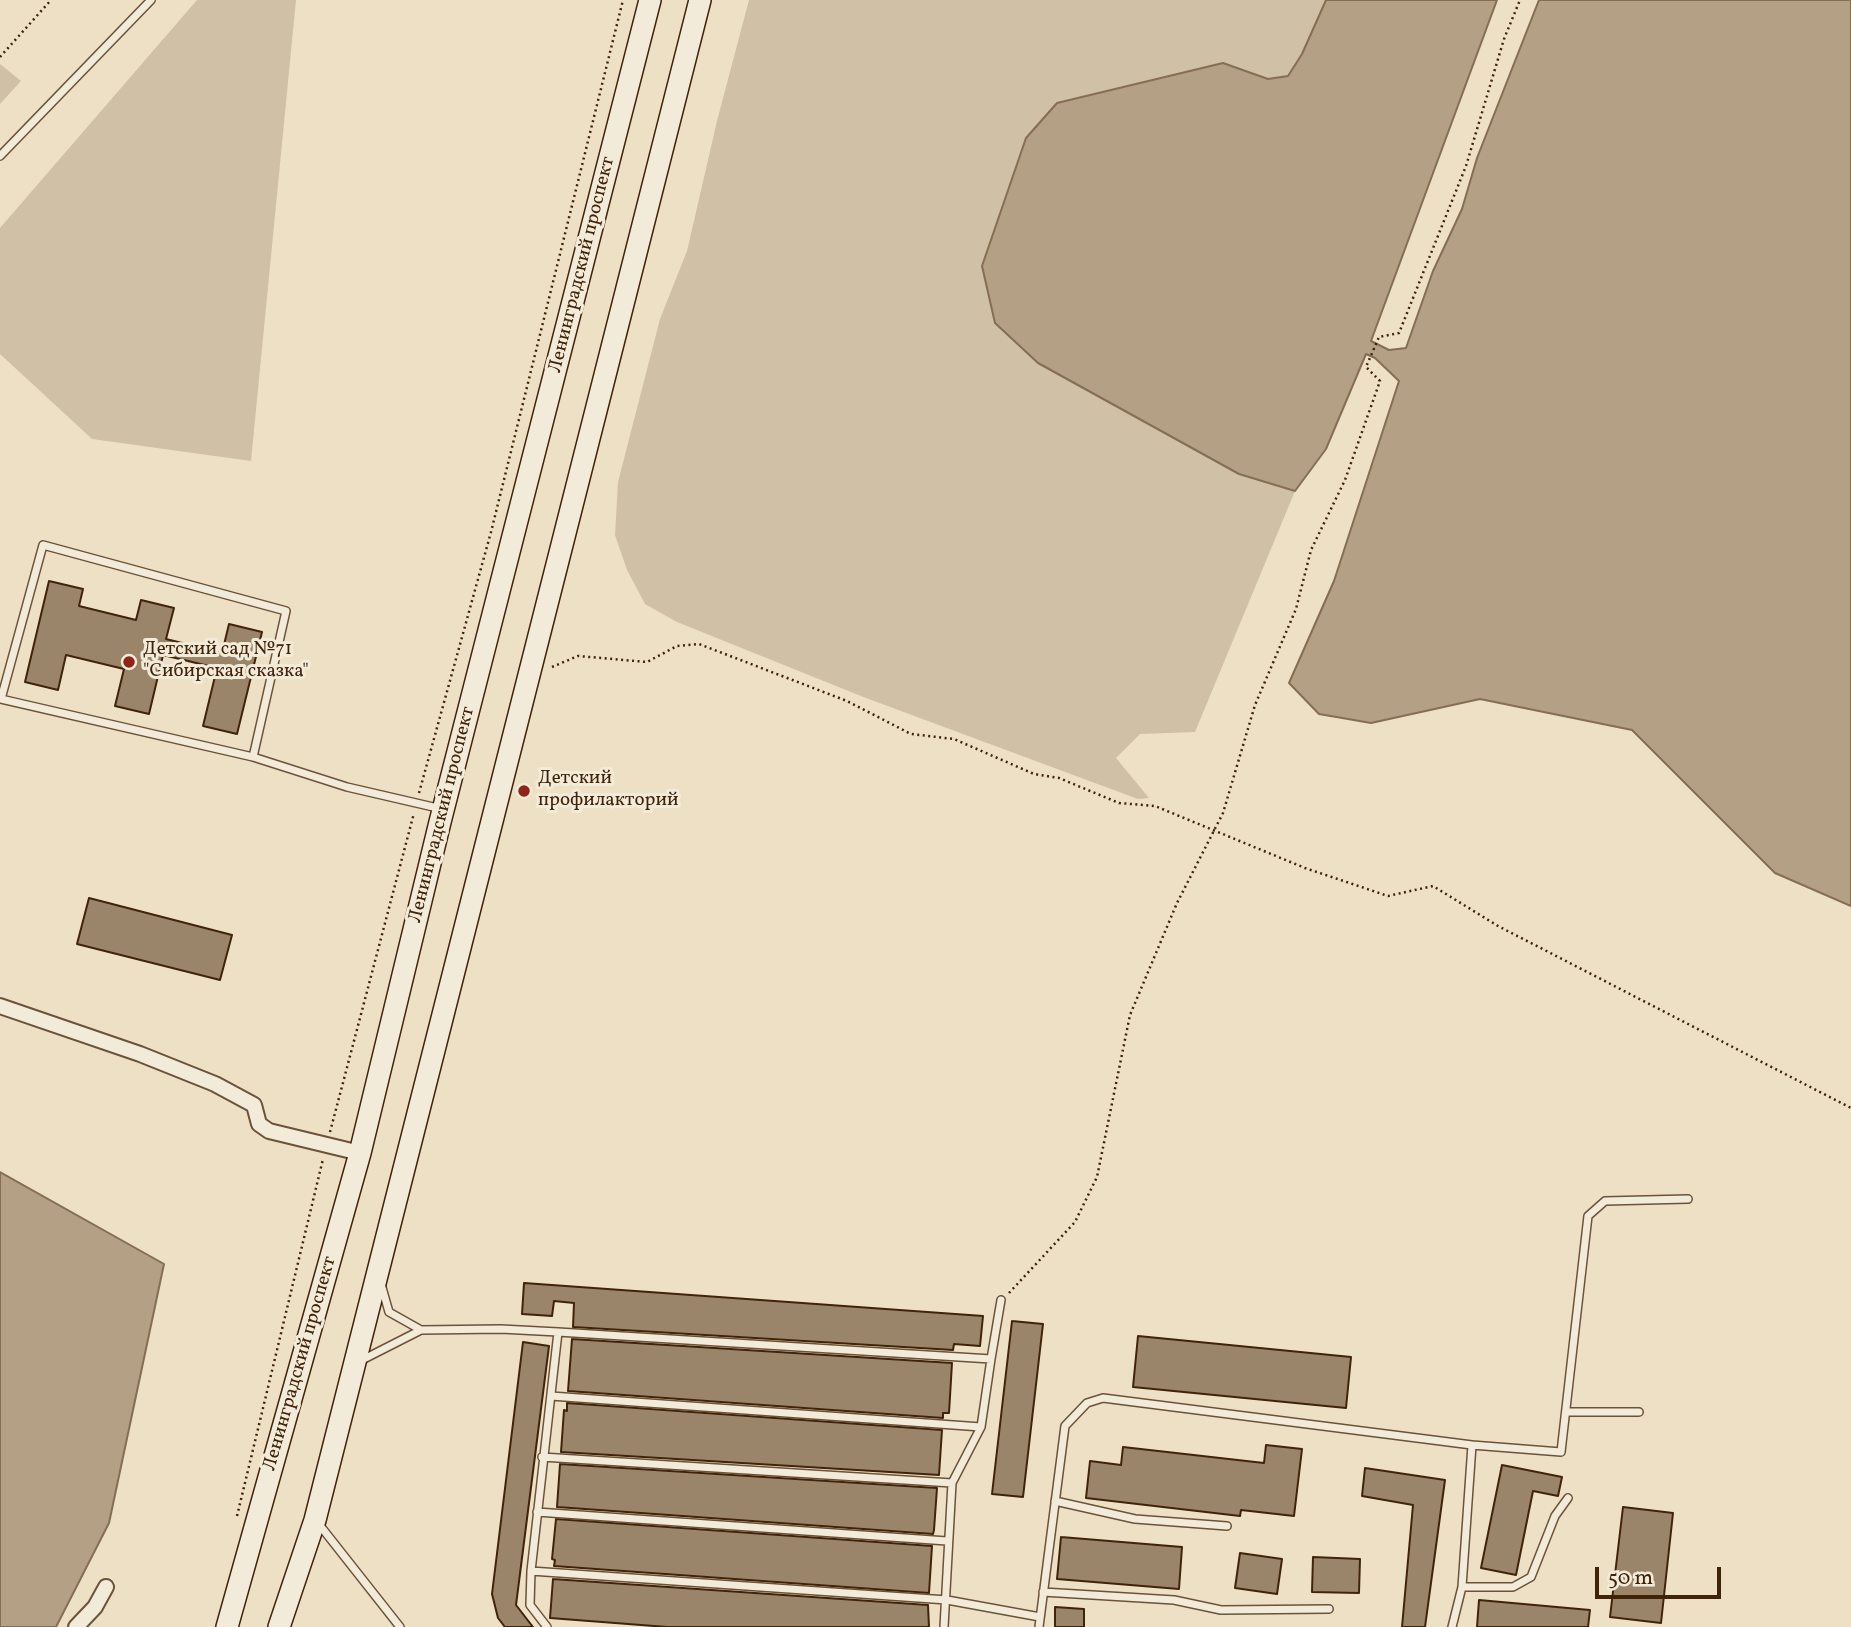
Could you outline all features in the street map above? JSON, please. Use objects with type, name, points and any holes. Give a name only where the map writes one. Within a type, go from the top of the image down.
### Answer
[{"type":"main road","name":"Ленинградский проспект","points":[[227,1627],[360,1153],[443,809],[650,0]]},
{"type":"main road","points":[[279,1627],[315,1520],[700,0]]},
{"type":"street","points":[[0,1006],[140,1054],[215,1084],[254,1105],[259,1124],[270,1131],[360,1153]]},
{"type":"street","points":[[76,1627],[94,1607],[106,1587]]},
{"type":"lane","points":[[0,156],[151,0]]},
{"type":"lane","points":[[253,757],[286,611],[43,545],[1,699],[253,757],[347,787],[443,809]]},
{"type":"lane","points":[[1039,1627],[1065,1426],[1087,1404],[1103,1398],[1472,1446],[1561,1452],[1588,1216],[1605,1201],[1688,1199]]},
{"type":"lane","points":[[377,1272],[389,1312],[421,1330]]},
{"type":"lane","points":[[944,1627],[952,1483],[981,1427],[1002,1300]]},
{"type":"lane","points":[[353,1365],[421,1330],[501,1329],[991,1359]]},
{"type":"lane","points":[[547,1627],[530,1605],[531,1571],[558,1332]]},
{"type":"lane","points":[[551,1396],[981,1427]]},
{"type":"lane","points":[[1566,1412],[1639,1412]]},
{"type":"lane","points":[[1452,1627],[1462,1587],[1472,1446]]},
{"type":"lane","points":[[542,1457],[952,1483]]},
{"type":"lane","points":[[1462,1587],[1513,1587],[1531,1577],[1541,1559],[1555,1516],[1568,1498]]},
{"type":"lane","points":[[1055,1501],[1135,1519],[1227,1526]]},
{"type":"lane","points":[[537,1512],[947,1541]]},
{"type":"lane","points":[[315,1520],[400,1627]]},
{"type":"lane","points":[[531,1571],[947,1600],[1040,1617]]},
{"type":"lane","points":[[1043,1592],[1174,1600],[1221,1610],[1329,1609]]},
{"type":"path","points":[[0,57],[51,0]]},
{"type":"path","points":[[1002,1300],[1075,1222],[1097,1177],[1130,1014],[1177,903],[1223,813],[1255,705],[1296,609],[1311,550],[1345,480],[1380,382],[1366,367],[1379,337],[1399,333],[1465,166],[1504,39],[1520,0]]},
{"type":"path","points":[[543,671],[578,656],[647,662],[677,646],[699,644],[847,701],[911,734],[954,739],[1034,774],[1059,778],[1119,803],[1155,806],[1305,868],[1388,895],[1433,886],[1498,926],[1851,1108]]},
{"type":"shaded area","points":[[197,0],[296,0],[251,461],[92,439],[0,354],[0,228]]},
{"type":"shaded area","points":[[749,0],[1326,0],[1302,54],[1288,76],[1268,80],[1243,69],[1038,363],[1239,474],[1295,491],[1195,732],[1140,734],[1116,758],[1149,798],[1138,799],[866,698],[677,622],[645,604],[627,570],[615,535],[618,482],[660,319],[687,251]]},
{"type":"shaded area","points":[[1326,0],[1497,0],[1371,341],[1389,350],[1406,348],[1433,271],[1462,209],[1477,158],[1539,0],[1851,0],[1851,906],[1775,873],[1632,730],[1480,699],[1371,723],[1319,714],[1289,683],[1334,581],[1399,381],[1375,358],[1366,354],[1326,449],[1295,491],[1239,474],[1038,363],[995,323],[982,266],[1026,138],[1057,103],[1223,63],[1268,79],[1288,76],[1302,54]]},
{"type":"shaded area","points":[[0,64],[21,81],[0,104]]},
{"type":"shaded area","points":[[0,1172],[164,1264],[109,1523],[56,1627],[0,1627]]},
{"type":"building","name":"Детский сад №71 \"Сибирская сказка\"","points":[[49,581],[83,589],[79,606],[136,620],[141,600],[174,608],[166,639],[222,653],[229,624],[262,632],[237,734],[203,726],[217,668],[163,655],[149,714],[115,706],[124,669],[66,655],[58,690],[25,682]]},
{"type":"building","points":[[89,898],[232,935],[220,980],[77,944]]},
{"type":"building","points":[[524,1283],[983,1316],[980,1346],[954,1344],[953,1350],[573,1327],[574,1303],[554,1301],[552,1316],[522,1314]]},
{"type":"building","points":[[1012,1321],[1043,1324],[1023,1497],[992,1494]]},
{"type":"building","points":[[1138,1336],[1351,1357],[1346,1408],[1133,1387]]},
{"type":"building","points":[[572,1339],[952,1363],[949,1413],[943,1413],[943,1418],[568,1391]]},
{"type":"building","points":[[523,1342],[549,1346],[516,1605],[533,1627],[505,1627],[498,1618],[492,1594]]},
{"type":"building","points":[[567,1403],[942,1430],[939,1475],[561,1452],[564,1410],[567,1411]]},
{"type":"building","points":[[1266,1445],[1302,1449],[1294,1516],[1241,1510],[1240,1516],[1086,1498],[1090,1461],[1121,1465],[1123,1447],[1264,1463]]},
{"type":"building","points":[[560,1464],[937,1488],[934,1530],[933,1534],[557,1507]]},
{"type":"building","points":[[1502,1465],[1562,1477],[1558,1496],[1533,1491],[1516,1575],[1481,1568]]},
{"type":"building","points":[[1365,1468],[1445,1480],[1425,1627],[1402,1627],[1413,1505],[1362,1496]]},
{"type":"building","points":[[1623,1507],[1673,1513],[1661,1623],[1610,1617]]},
{"type":"building","points":[[556,1519],[932,1546],[929,1593],[554,1566],[555,1560],[552,1559]]},
{"type":"building","points":[[1061,1537],[1182,1547],[1179,1589],[1057,1579]]},
{"type":"building","points":[[1240,1553],[1282,1559],[1277,1594],[1235,1588]]},
{"type":"building","points":[[1313,1557],[1360,1559],[1359,1593],[1312,1592]]},
{"type":"building","points":[[553,1579],[928,1605],[929,1627],[667,1627],[550,1618]]},
{"type":"building","points":[[1479,1600],[1590,1610],[1588,1627],[1477,1627]]},
{"type":"building","points":[[1055,1607],[1084,1609],[1084,1627],[1055,1627]]},
{"type":"place","name":"Детский сад №71 \"Сибирская сказка\"","points":[[129,662]]},
{"type":"place","name":"Детский профилакторий","points":[[524,791]]}]
